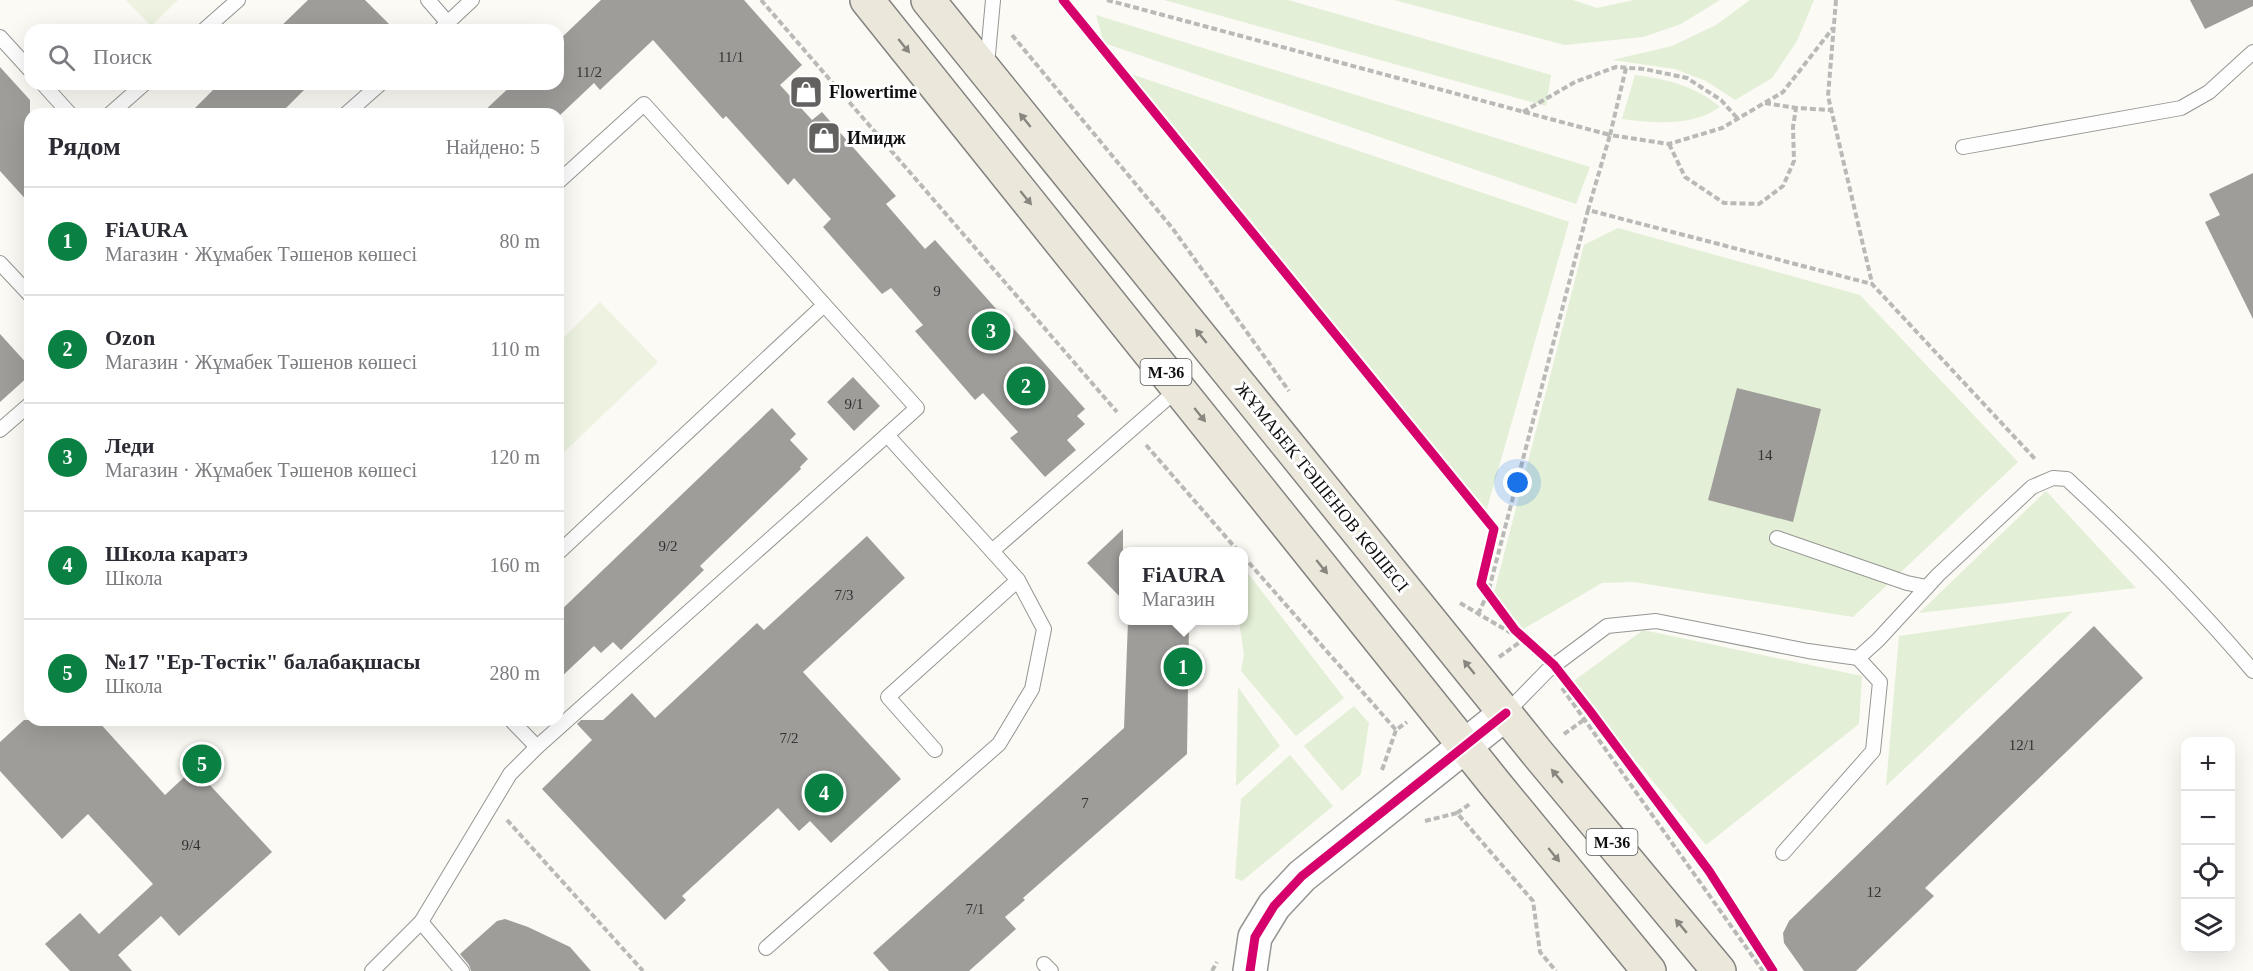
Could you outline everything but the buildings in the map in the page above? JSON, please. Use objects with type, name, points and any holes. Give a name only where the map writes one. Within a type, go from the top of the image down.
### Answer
[{"type":"main road","name":"M-36","points":[[867,0],[1649,971]]},
{"type":"main road","name":"ЖҰМАБЕК ТӘШЕНОВ КӨШЕСІ","points":[[928,0],[1506,713],[1719,971]]},
{"type":"street","points":[[1250,971],[1255,937],[1274,906],[1302,876],[1464,744],[1506,713]]},
{"type":"lane","points":[[211,24],[238,0]]},
{"type":"lane","points":[[428,0],[443,24]]},
{"type":"lane","points":[[446,24],[472,0]]},
{"type":"lane","points":[[987,73],[992,4]]},
{"type":"lane","points":[[0,37],[24,63]]},
{"type":"lane","points":[[1963,147],[2181,108],[2209,92],[2253,52]]},
{"type":"lane","points":[[48,90],[65,108]]},
{"type":"lane","points":[[117,108],[137,90]]},
{"type":"lane","points":[[353,108],[373,90]]},
{"type":"lane","points":[[564,177],[644,104],[917,408],[564,723]]},
{"type":"lane","points":[[0,263],[24,289]]},
{"type":"lane","points":[[564,547],[824,305]]},
{"type":"lane","points":[[992,551],[1179,388]]},
{"type":"lane","points":[[0,430],[24,409]]},
{"type":"lane","points":[[766,948],[999,744],[1032,689],[1044,629],[1018,580],[887,435]]},
{"type":"lane","points":[[1858,658],[1927,587],[2032,487],[2053,478],[2067,479],[2094,503],[2253,671]]},
{"type":"lane","points":[[1777,538],[1907,583],[1927,587]]},
{"type":"lane","points":[[935,750],[888,697],[1018,580]]},
{"type":"lane","points":[[1506,713],[1551,668],[1607,626],[1656,621],[1808,651],[1858,658],[1880,682],[1873,751],[1782,853]]},
{"type":"lane","points":[[517,726],[537,747]]},
{"type":"lane","points":[[372,971],[421,922],[510,774],[561,726]]},
{"type":"lane","points":[[421,922],[462,971]]},
{"type":"path","points":[[761,0],[1235,547]]},
{"type":"path","points":[[1107,0],[1610,135],[1669,144],[1722,128],[1783,92],[1833,28]]},
{"type":"path","points":[[1836,0],[1827,96],[1872,284],[2053,478]]},
{"type":"path","points":[[992,4],[1173,229],[1290,392]]},
{"type":"path","points":[[1523,112],[1575,82],[1616,67],[1644,69],[1687,78],[1721,100],[1738,118]]},
{"type":"path","points":[[1478,614],[1488,593],[1626,68]]},
{"type":"path","points":[[1765,103],[1831,110]]},
{"type":"path","points":[[1669,144],[1685,177],[1724,202],[1759,204],[1783,186],[1794,161],[1793,127],[1796,108]]},
{"type":"path","points":[[1588,210],[1872,284]]},
{"type":"path","points":[[1494,529],[1481,584],[1494,602]]},
{"type":"path","points":[[1248,562],[1396,730],[1377,784],[1409,825],[1457,813],[1533,901],[1540,952],[1556,971]]},
{"type":"path","points":[[1459,602],[1523,640],[1551,668],[1763,971]]},
{"type":"path","points":[[1508,620],[1611,739]]},
{"type":"path","points":[[492,804],[643,971]]},
{"type":"path","points":[[1754,941],[1773,971]]},
{"type":"green space","points":[[126,0],[178,0],[153,24],[149,24]]},
{"type":"green space","points":[[1164,0],[1288,0],[1551,75],[1546,106]]},
{"type":"green space","points":[[1394,0],[1573,0],[1597,8],[1634,0],[1720,0],[1681,24],[1643,37],[1565,45]]},
{"type":"green space","points":[[1750,0],[1814,0],[1797,41],[1772,78],[1735,100],[1706,81],[1675,69],[1612,60],[1672,46],[1716,25]]},
{"type":"green space","points":[[1096,15],[1590,167],[1576,204],[1104,43]]},
{"type":"green space","points":[[1116,69],[1569,222],[1486,512]]},
{"type":"green space","points":[[1635,75],[1691,89],[1720,107],[1685,121],[1647,122],[1622,119]]},
{"type":"green space","points":[[1618,228],[1860,295],[2018,462],[1853,617],[1634,582],[1602,583],[1523,629],[1494,593],[1584,245]]},
{"type":"green space","points":[[600,302],[658,362],[564,452],[564,337]]},
{"type":"green space","points":[[2046,491],[2136,588],[1919,613]]},
{"type":"green space","points":[[1248,573],[1344,698],[1296,736],[1241,671],[1244,655],[1240,625],[1248,625]]},
{"type":"green space","points":[[2073,611],[1886,786],[1899,636]]},
{"type":"green space","points":[[1643,630],[1862,676],[1859,724],[1706,845],[1571,683]]},
{"type":"green space","points":[[1238,687],[1280,746],[1236,786]]},
{"type":"green space","points":[[1354,706],[1369,723],[1361,774],[1342,791],[1304,746]]},
{"type":"green space","points":[[1290,755],[1333,806],[1242,881],[1235,878],[1241,799]]},
{"type":"cycle path","points":[[1063,0],[1494,529],[1481,584],[1515,630],[1554,665],[1590,711],[1709,871],[1773,971]]},
{"type":"cycle path","points":[[1250,971],[1255,937],[1274,906],[1302,876],[1506,713]]},
{"type":"place","name":"Flowertime","points":[[806,92]]},
{"type":"place","name":"Имидж","points":[[824,138]]},
{"type":"place","name":"Леди","points":[[991,331]]},
{"type":"place","name":"Ozon","points":[[1026,386]]},
{"type":"place","name":"FiAURA","points":[[1183,667]]},
{"type":"place","name":"№17 \"Ер-Төстік\" балабақшасы","points":[[202,764]]},
{"type":"place","name":"Школа каратэ","points":[[824,793]]}]
